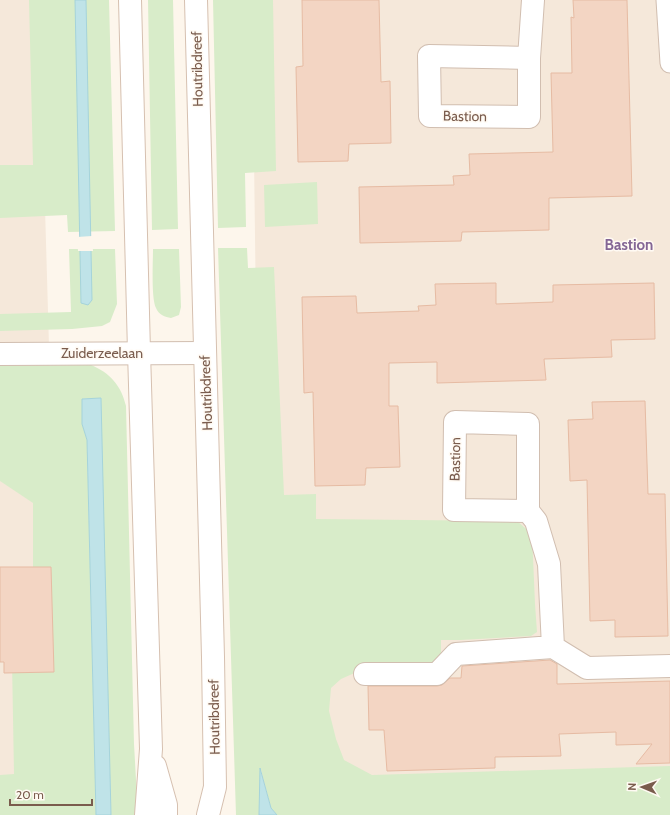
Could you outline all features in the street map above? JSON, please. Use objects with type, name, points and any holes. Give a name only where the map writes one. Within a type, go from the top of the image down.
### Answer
[{"type":"main road","points":[[130,0],[151,749],[146,815]]},
{"type":"main road","name":"Houtribdreef","points":[[196,0],[215,787],[208,815]]},
{"type":"main road","name":"Bastion","points":[[529,58],[429,56],[430,116],[528,117],[529,58],[533,0]]},
{"type":"main road","name":"Zuiderzeelaan","points":[[0,354],[139,352],[205,353]]},
{"type":"main road","name":"Bastion","points":[[455,422],[528,424],[528,511],[454,510],[455,422]]},
{"type":"main road","points":[[528,511],[536,521],[548,564],[553,647]]},
{"type":"main road","points":[[365,674],[437,674],[456,654],[553,647],[587,668],[670,666]]},
{"type":"main road","points":[[151,749],[166,805],[166,815]]},
{"type":"main road","name":"Houtribdreef","points":[[215,787],[223,815]]},
{"type":"street","points":[[666,0],[670,64]]},
{"type":"shaded area","points":[[0,0],[39,0],[62,796],[0,797]]},
{"type":"shaded area","points":[[252,0],[670,0],[670,782],[262,787]]},
{"type":"green space","points":[[29,0],[109,0],[115,231],[68,232],[67,215],[0,218],[0,165],[33,165]]},
{"type":"green space","points":[[148,0],[173,0],[178,229],[152,230]]},
{"type":"green space","points":[[213,0],[273,0],[276,171],[245,173],[246,227],[218,228]]},
{"type":"green space","points":[[317,182],[318,224],[265,227],[264,185]]},
{"type":"green space","points":[[218,248],[247,248],[248,268],[274,267],[284,495],[316,494],[316,519],[517,521],[532,534],[537,632],[531,636],[441,640],[441,666],[368,667],[341,679],[331,688],[329,711],[336,739],[344,760],[372,775],[670,766],[670,815],[277,815],[271,808],[261,770],[259,815],[236,815]]},
{"type":"green space","points":[[69,249],[115,249],[117,304],[110,322],[102,326],[72,329],[0,331],[0,314],[71,312]]},
{"type":"green space","points":[[153,249],[179,249],[181,307],[179,315],[171,318],[160,314],[154,303]]},
{"type":"green space","points":[[91,365],[104,372],[114,381],[121,392],[126,406],[134,744],[138,815],[111,815],[100,398],[82,399],[82,424],[87,440],[96,815],[0,815],[0,775],[14,774],[12,661],[33,657],[33,503],[0,481],[0,366]]},
{"type":"water","points":[[75,0],[86,0],[92,300],[88,305],[81,303]]},
{"type":"water","points":[[101,398],[111,815],[96,815],[87,440],[82,424],[82,399]]},
{"type":"water","points":[[260,768],[271,808],[277,815],[259,815]]},
{"type":"pier","points":[[92,236],[93,251],[78,251],[77,237]]},
{"type":"building","points":[[302,0],[379,0],[381,82],[390,81],[391,143],[349,144],[348,161],[298,162],[296,67],[303,66]]},
{"type":"building","points":[[573,0],[627,0],[632,196],[549,198],[549,230],[462,232],[461,241],[360,243],[359,187],[454,185],[453,176],[470,175],[469,154],[553,152],[551,73],[572,73],[571,17],[574,18]]},
{"type":"building","points":[[496,283],[496,304],[553,302],[553,285],[654,283],[655,339],[611,340],[612,357],[544,359],[546,380],[437,383],[437,362],[389,363],[389,406],[398,406],[400,467],[366,468],[365,485],[315,486],[313,392],[304,393],[302,297],[356,296],[357,313],[419,311],[418,306],[436,305],[435,284]]},
{"type":"building","points":[[645,401],[648,494],[665,494],[668,636],[615,637],[615,620],[590,621],[587,480],[570,481],[568,420],[593,419],[592,402]]},
{"type":"building","points":[[0,567],[51,567],[54,672],[4,673],[4,662],[0,662]]},
{"type":"building","points":[[550,660],[557,664],[557,684],[670,681],[670,763],[636,764],[652,744],[616,745],[616,732],[559,734],[561,756],[495,757],[495,768],[387,771],[384,730],[369,730],[368,686],[437,686],[442,685],[450,678],[461,678],[462,666]]},
{"type":"district","name":"Bastion","points":[[629,245]]}]
